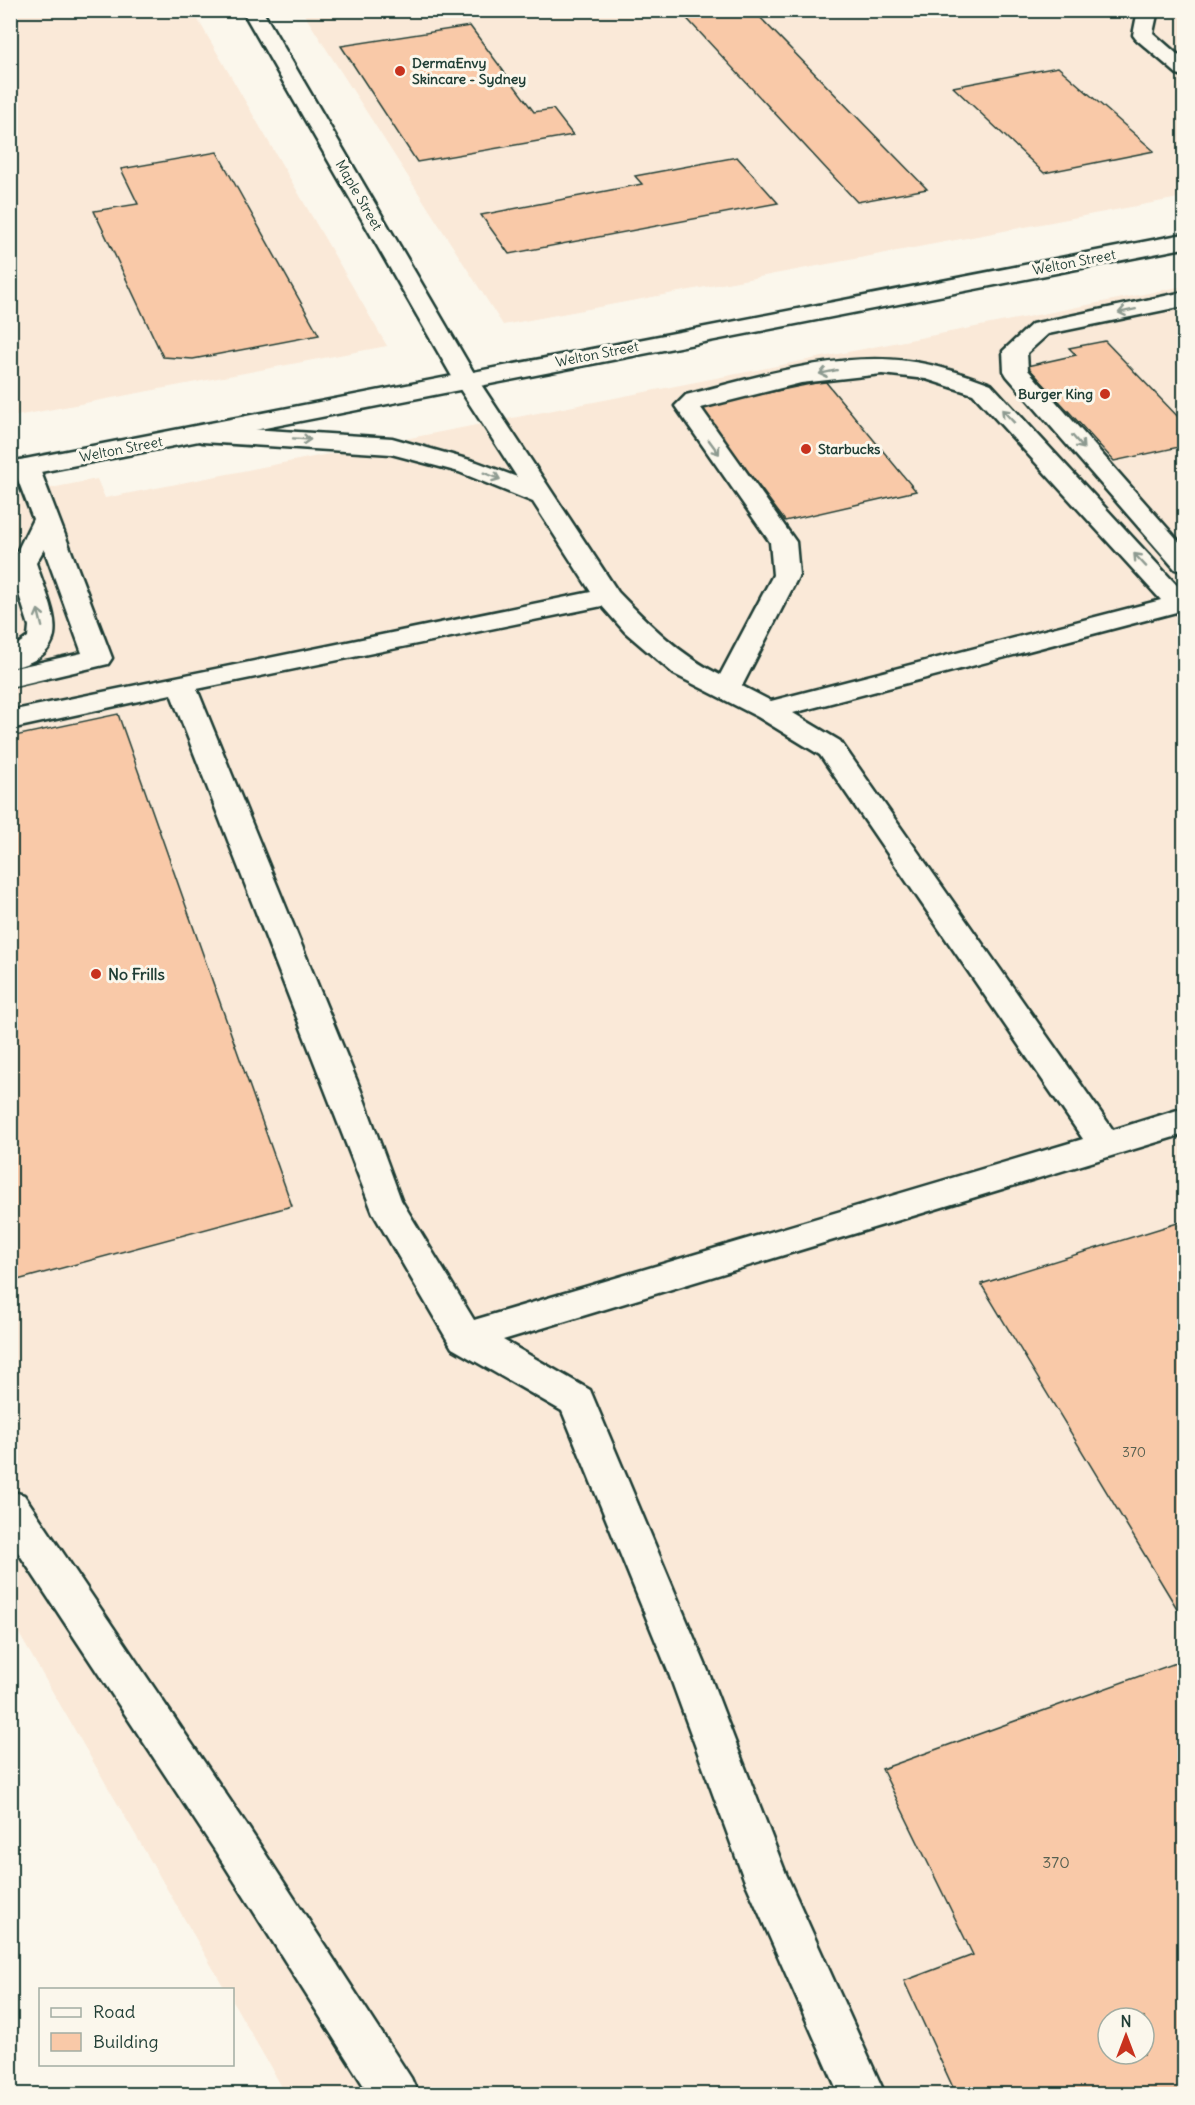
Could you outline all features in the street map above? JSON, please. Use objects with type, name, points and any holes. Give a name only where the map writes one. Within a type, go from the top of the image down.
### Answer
[{"type":"main road","name":"Maple Street","points":[[252,10],[466,380],[608,597],[635,626],[684,668],[768,711],[830,748],[962,935],[1105,1145]]},
{"type":"main road","points":[[1131,10],[1143,35],[1185,70]]},
{"type":"main road","points":[[1143,35],[1148,10]]},
{"type":"main road","name":"Welton Street","points":[[18,468],[1185,241]]},
{"type":"main road","points":[[1185,299],[1040,329],[1015,351],[1016,371],[1185,563]]},
{"type":"main road","points":[[726,690],[786,576],[783,542],[687,406],[694,400],[851,367],[906,368],[948,376],[982,389],[1182,602],[768,711]]},
{"type":"main road","points":[[202,434],[392,446],[468,467],[543,497]]},
{"type":"main road","points":[[10,678],[98,658],[45,520],[18,468]]},
{"type":"main road","points":[[10,659],[20,657],[41,640],[43,626],[23,563],[45,520]]},
{"type":"main road","points":[[10,720],[608,597]]},
{"type":"main road","points":[[182,683],[210,760],[344,1091],[385,1203],[465,1337],[577,1401],[688,1671],[766,1879],[862,2094]]},
{"type":"main road","points":[[465,1337],[1185,1121]]},
{"type":"main road","points":[[10,1507],[231,1838],[395,2094]]},
{"type":"shaded area","points":[[11,11],[193,11],[387,346],[11,417]]},
{"type":"shaded area","points":[[302,11],[1184,11],[1184,197],[503,325]]},
{"type":"shaded area","points":[[1184,286],[1184,2094],[286,2094],[234,2004],[234,1988],[224,1988],[11,1620],[10,496],[97,479],[105,498]]},
{"type":"building","points":[[679,10],[753,10],[927,189],[857,202]]},
{"type":"building","points":[[470,26],[534,112],[553,109],[573,135],[417,162],[341,46]]},
{"type":"building","points":[[1058,67],[1154,151],[1044,173],[953,87]]},
{"type":"building","points":[[217,152],[319,335],[193,359],[163,357],[94,211],[138,204],[121,169]]},
{"type":"building","points":[[737,157],[778,203],[509,254],[481,215],[642,184],[635,176]]},
{"type":"building","name":"Burger King","points":[[1105,341],[1184,423],[1184,446],[1114,461],[1027,366],[1076,355],[1069,348]]},
{"type":"building","name":"Starbucks","points":[[825,381],[916,491],[785,521],[700,407]]},
{"type":"building","points":[[118,714],[292,1206],[10,1282],[10,737]]},
{"type":"building","points":[[1184,1221],[1184,1620],[981,1284]]},
{"type":"building","points":[[1184,1660],[1184,2094],[956,2094],[904,1981],[973,1955],[882,1769]]},
{"type":"place","name":"DermaEnvy Skincare - Sydney","points":[[400,71]]},
{"type":"place","name":"Burger King","points":[[1105,394]]},
{"type":"place","name":"Starbucks","points":[[806,449]]},
{"type":"place","name":"No Frills","points":[[96,974]]}]
